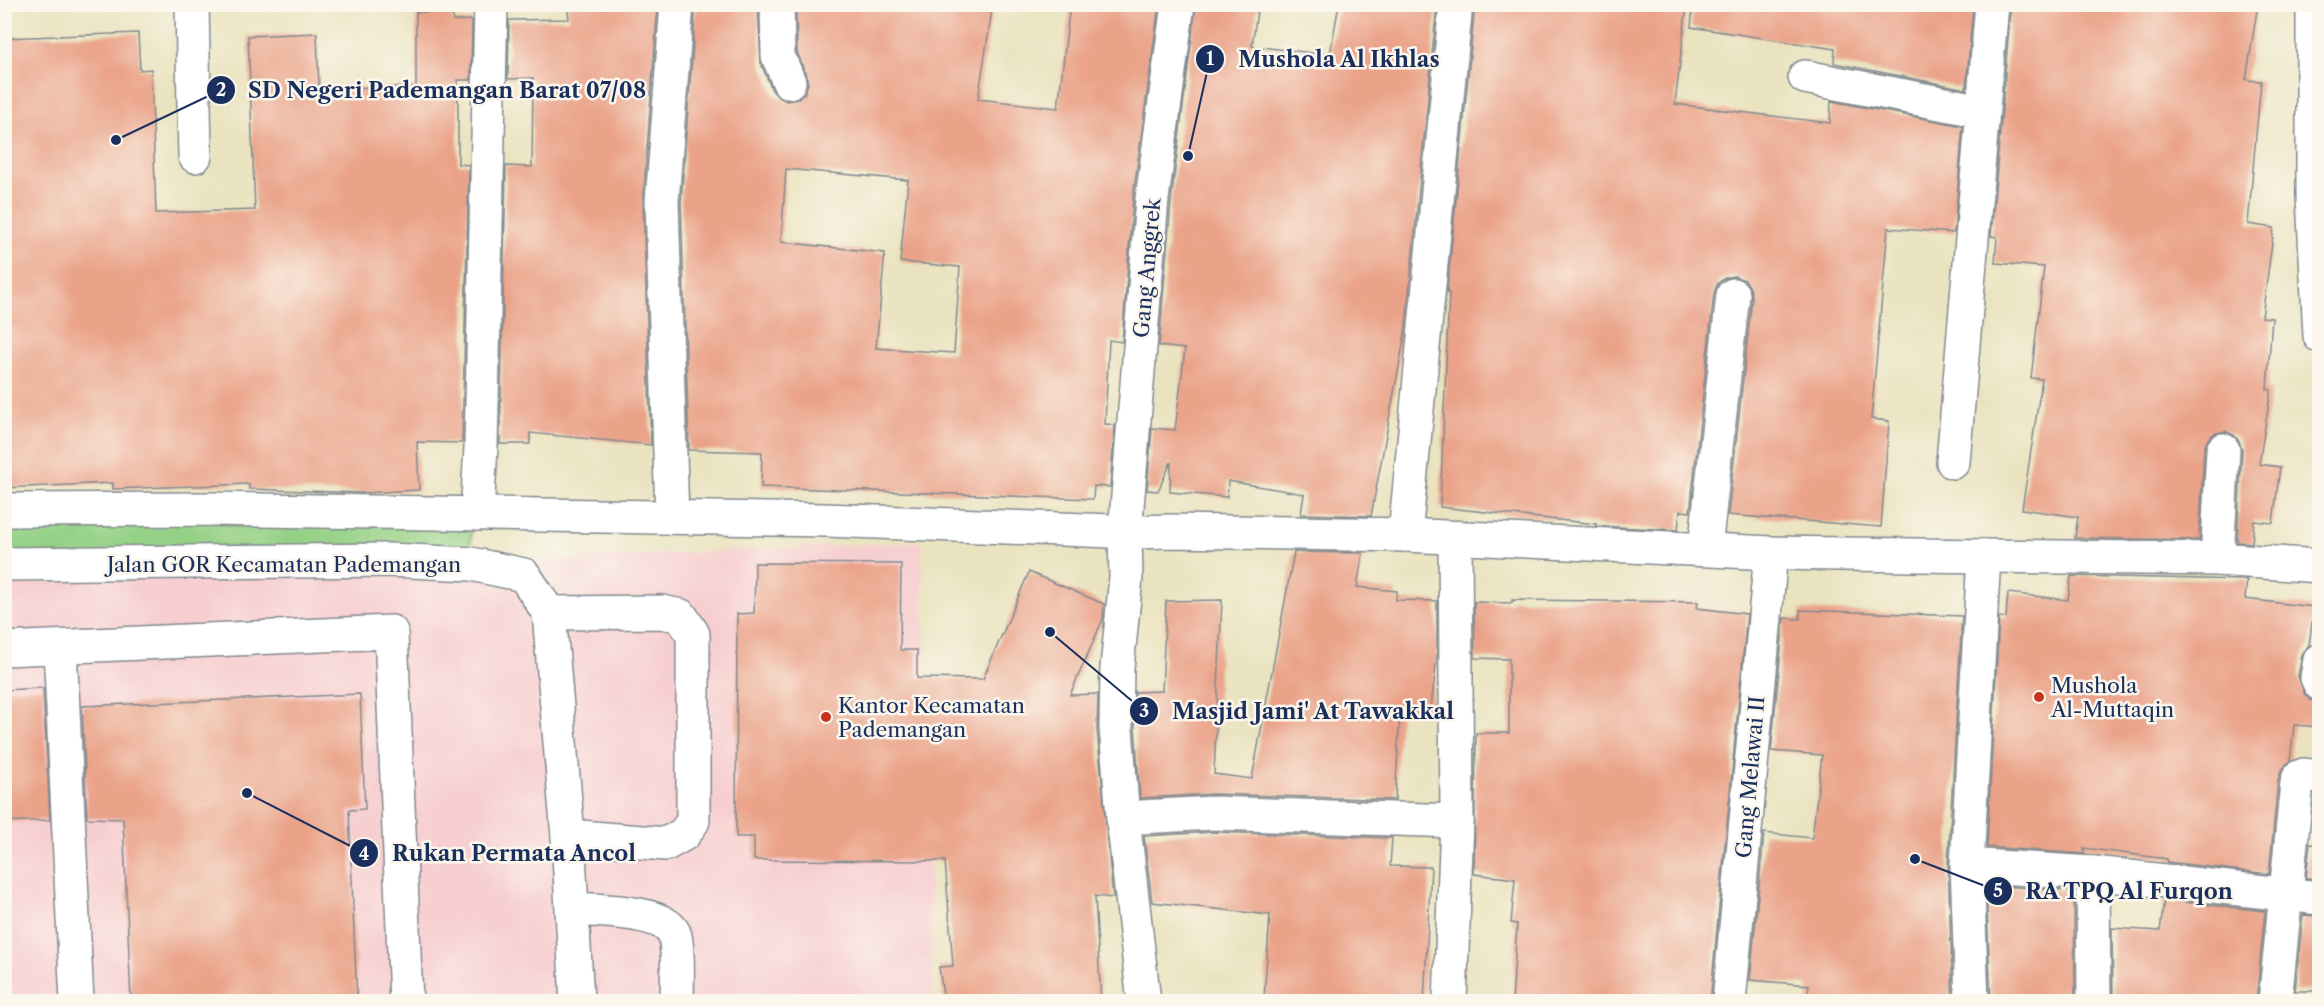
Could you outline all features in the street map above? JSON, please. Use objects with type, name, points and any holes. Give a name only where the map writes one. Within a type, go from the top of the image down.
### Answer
[{"type":"street","points":[[192,4],[195,156]]},
{"type":"street","points":[[477,514],[481,447],[491,4]]},
{"type":"street","points":[[672,517],[662,202],[677,4]]},
{"type":"street","points":[[777,4],[778,56],[789,82]]},
{"type":"street","name":"Gang Anggrek","points":[[1144,1002],[1123,818],[1116,728],[1117,668],[1126,577],[1125,532],[1152,199],[1178,4]]},
{"type":"street","points":[[1405,535],[1456,4]]},
{"type":"street","points":[[1953,462],[1992,4]]},
{"type":"street","points":[[2313,4],[2313,197],[2319,336]]},
{"type":"street","points":[[1805,77],[1982,111]]},
{"type":"street","points":[[1706,549],[1733,295]]},
{"type":"street","points":[[2217,559],[2223,450]]},
{"type":"street","points":[[4,510],[211,509],[826,520],[1125,532],[1405,535],[1771,553],[2217,559],[2319,566]]},
{"type":"street","points":[[1450,1002],[1457,820],[1455,538]]},
{"type":"street","name":"Gang Melawai II","points":[[1729,1002],[1771,553]]},
{"type":"street","points":[[1972,1002],[1967,865],[1984,556]]},
{"type":"street","name":"Jalan GOR Kecamatan Pademangan","points":[[4,564],[389,560],[471,564],[524,574],[549,613],[568,836],[578,1002]]},
{"type":"street","points":[[549,613],[662,612],[681,616],[693,634],[693,821],[684,834],[666,844],[568,836]]},
{"type":"street","points":[[4,649],[391,632],[406,1002]]},
{"type":"street","points":[[60,646],[77,1002]]},
{"type":"street","points":[[2319,660],[2317,678],[2319,684]]},
{"type":"street","points":[[2275,1002],[2299,777],[2304,775],[2319,777]]},
{"type":"street","points":[[1123,818],[1213,813],[1457,820]]},
{"type":"street","points":[[1967,865],[2093,873],[2319,898]]},
{"type":"street","points":[[2093,873],[2094,1002]]},
{"type":"street","points":[[573,909],[660,919],[670,926],[675,936],[677,1002]]},
{"type":"shaded area","points":[[922,542],[933,1001],[5,1001],[4,584]]},
{"type":"green space","points":[[5,510],[472,519],[470,560],[5,564]]},
{"type":"building","points":[[567,4],[658,4],[643,202],[651,445],[530,433],[530,444],[500,444],[506,166],[532,167],[533,78],[508,79],[509,20],[569,19]]},
{"type":"building","points":[[696,4],[758,4],[761,63],[772,90],[778,97],[787,101],[797,99],[804,94],[808,84],[797,52],[796,4],[993,4],[978,99],[1058,108],[1070,4],[1159,4],[1133,197],[1122,342],[1109,340],[1105,424],[1115,425],[1110,487],[1094,486],[1093,499],[761,487],[762,452],[689,450],[681,202]],"holes":[[[786,169],[908,180],[900,262],[960,267],[954,353],[876,348],[885,253],[781,242]]]},
{"type":"building","points":[[1196,4],[1258,4],[1252,46],[1330,55],[1339,4],[1437,4],[1405,334],[1371,516],[1301,514],[1304,494],[1228,481],[1227,497],[1170,492],[1171,462],[1158,491],[1147,490],[1152,428],[1175,430],[1185,349],[1159,346],[1171,201]]},
{"type":"building","points":[[1475,4],[1687,4],[1675,104],[1830,123],[1831,101],[1963,126],[1954,233],[1888,228],[1871,419],[1889,421],[1881,527],[1728,515],[1752,297],[1745,280],[1734,276],[1718,283],[1714,293],[1690,512],[1680,511],[1678,530],[1596,526],[1596,524],[1440,507],[1449,293],[1447,293]]},
{"type":"building","points":[[1693,4],[1973,4],[1966,89],[1834,63],[1835,49],[1691,27]]},
{"type":"building","points":[[2011,4],[2258,4],[2246,80],[2261,81],[2248,224],[2274,228],[2262,317],[2272,318],[2267,389],[2271,390],[2259,464],[2280,467],[2273,523],[2254,521],[2252,543],[2237,542],[2242,450],[2234,435],[2225,431],[2214,434],[2208,439],[2204,448],[2199,540],[2075,538],[2078,517],[2022,509],[2042,379],[2031,378],[2044,267],[1995,263],[1997,237],[1991,236]]},
{"type":"building","points":[[416,12],[453,13],[453,21],[472,20],[471,80],[458,80],[458,164],[469,165],[462,443],[417,442],[419,490],[363,493],[249,489],[249,484],[113,489],[113,483],[4,488],[4,38],[138,33],[140,70],[151,69],[156,213],[255,210],[248,36],[317,33],[319,88],[416,87]]},
{"type":"building","points":[[1294,552],[1363,553],[1357,587],[1397,591],[1396,600],[1437,601],[1437,657],[1430,716],[1400,713],[1395,800],[1214,794],[1140,798],[1135,692],[1162,691],[1166,601],[1222,600],[1214,774],[1252,779]]},
{"type":"building","points":[[755,563],[901,564],[900,650],[917,650],[917,678],[983,679],[1029,572],[1104,604],[1103,619],[1070,695],[1098,694],[1097,729],[1113,898],[1095,896],[1101,1002],[944,1002],[939,967],[953,966],[945,861],[754,860],[754,837],[736,837],[737,614],[754,613]]},
{"type":"building","points":[[2071,576],[2247,580],[2245,599],[2314,607],[2309,645],[2302,656],[2298,676],[2304,693],[2310,700],[2319,703],[2319,727],[2294,725],[2290,761],[2281,771],[2278,781],[2269,874],[2167,862],[2167,859],[2084,848],[2084,854],[1987,847],[1999,617],[2006,618],[2008,593],[2068,600]]},
{"type":"building","points":[[1512,600],[1698,602],[1697,608],[1747,614],[1710,1002],[1512,1002],[1517,924],[1511,923],[1515,879],[1474,874],[1476,733],[1509,733],[1509,659],[1475,658],[1474,602],[1512,603]]},
{"type":"building","points":[[1800,610],[1962,616],[1948,864],[1953,1002],[1807,1002],[1809,985],[1750,980],[1764,833],[1812,838],[1822,755],[1771,751],[1784,618],[1800,619]]},
{"type":"building","points":[[43,688],[50,820],[4,822],[4,690]]},
{"type":"building","points":[[360,694],[365,809],[349,810],[357,1002],[131,1002],[123,819],[87,818],[82,706]]},
{"type":"building","points":[[1213,832],[1392,838],[1390,866],[1431,867],[1424,1002],[1321,1002],[1264,998],[1270,915],[1152,902],[1144,836]]},
{"type":"building","points":[[2310,844],[2319,845],[2319,879],[2306,878]]},
{"type":"building","points":[[1986,885],[2074,891],[2075,1002],[1991,1002]]},
{"type":"building","points":[[2164,900],[2265,911],[2256,1002],[2113,1002],[2112,928],[2160,931]]},
{"type":"building","points":[[2303,915],[2319,916],[2319,991],[2295,991]]},
{"type":"place","name":"SD Negeri Pademangan Barat 07/08","points":[[116,140]]},
{"type":"place","name":"Mushola Al Ikhlas","points":[[1188,156]]},
{"type":"place","name":"Masjid Jami' At Tawakkal","points":[[1050,632]]},
{"type":"place","name":"Mushola Al-Muttaqin","points":[[2039,697]]},
{"type":"place","name":"Kantor Kecamatan Pademangan","points":[[826,717]]},
{"type":"place","name":"Rukan Permata Ancol","points":[[247,793]]},
{"type":"place","name":"RA TPQ Al Furqon","points":[[1915,859]]}]
